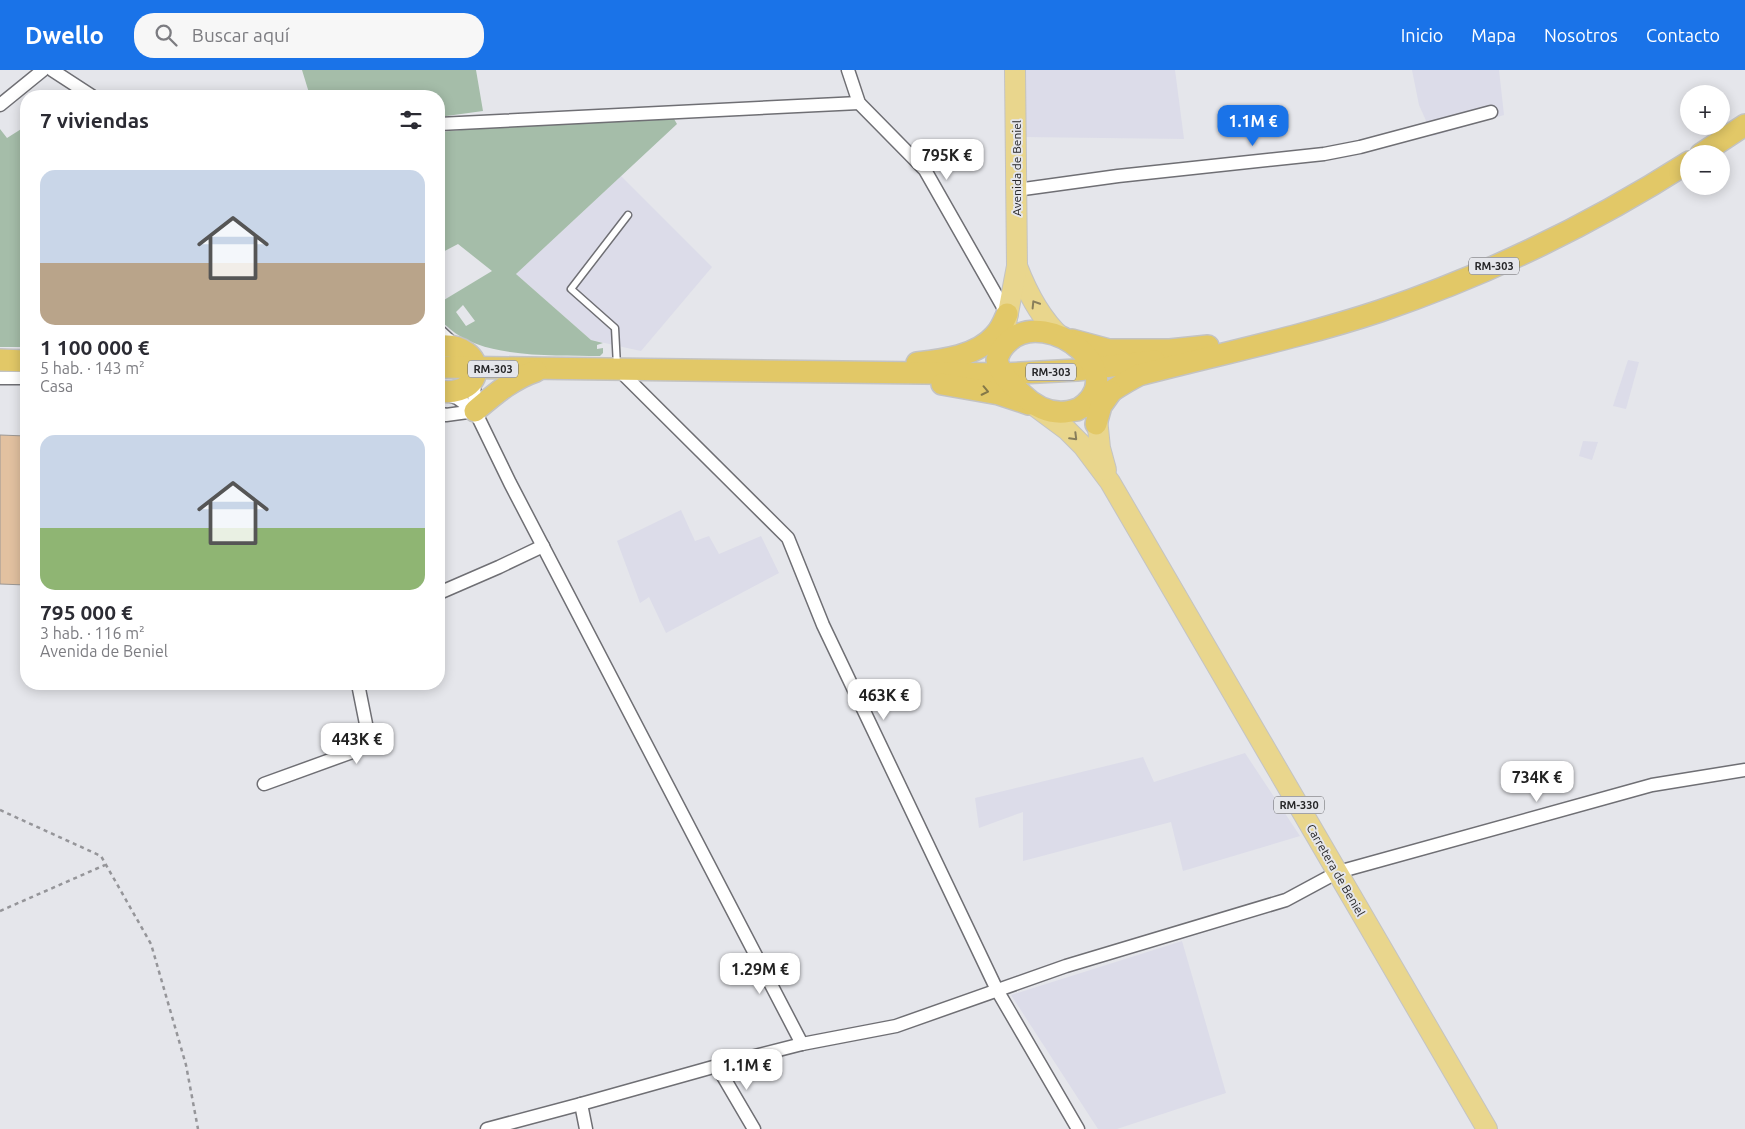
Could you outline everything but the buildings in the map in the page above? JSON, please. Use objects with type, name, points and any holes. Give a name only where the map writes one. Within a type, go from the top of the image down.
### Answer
[{"type":"highway","points":[[1715,145],[1745,125]]},
{"type":"highway","name":"RM-303","points":[[445,365],[462,358],[546,368],[1003,374],[1100,387],[1174,358],[1285,338],[1379,311],[1454,284],[1552,240],[1648,188],[1680,168]]},
{"type":"highway","points":[[1007,314],[996,334],[997,360],[1003,374],[1036,407]]},
{"type":"highway","points":[[815,372],[932,361],[958,356],[1028,331],[1037,330],[1109,350],[1138,351],[1170,350],[1285,338]]},
{"type":"highway","points":[[1061,337],[1085,353],[1100,387],[1101,406],[1096,424]]},
{"type":"highway","points":[[815,372],[962,387],[999,394],[1036,407],[1059,412],[1076,410],[1086,404],[1100,387],[1122,383],[1139,375],[1285,338]]},
{"type":"highway","points":[[445,393],[460,391],[470,384],[462,358]]},
{"type":"highway","points":[[0,360],[20,361]]},
{"type":"highway","points":[[475,411],[500,390],[516,380],[546,368]]},
{"type":"main road","name":"Avenida de Beniel","points":[[1015,70],[1016,266]]},
{"type":"main road","points":[[1007,314],[1016,266]]},
{"type":"main road","points":[[1016,266],[1026,289],[1045,321],[1061,337]]},
{"type":"main road","points":[[1036,407],[1067,430],[1078,441],[1110,482]]},
{"type":"main road","points":[[1096,424],[1100,448],[1110,482]]},
{"type":"main road","name":"Carretera de Beniel","points":[[1110,482],[1488,1129]]},
{"type":"street","points":[[0,105],[43,70]]},
{"type":"street","points":[[52,70],[83,90]]},
{"type":"street","points":[[848,70],[859,103],[925,170],[1007,314]]},
{"type":"street","points":[[445,124],[859,103]]},
{"type":"street","points":[[1016,190],[1118,176],[1324,154],[1360,147],[1491,112]]},
{"type":"street","points":[[445,338],[462,358],[475,411],[543,546],[802,1044]]},
{"type":"street","points":[[618,370],[788,538],[823,625],[997,990],[1078,1129]]},
{"type":"street","points":[[0,378],[20,378]]},
{"type":"street","points":[[445,394],[457,398],[475,411]]},
{"type":"street","points":[[445,414],[475,411]]},
{"type":"street","points":[[445,590],[543,546]]},
{"type":"street","points":[[264,784],[355,751],[366,736],[366,724],[359,690]]},
{"type":"street","points":[[487,1129],[802,1044],[896,1026],[1066,966],[1286,900],[1338,872],[1652,785],[1745,770]]},
{"type":"street","points":[[717,1066],[754,1129]]},
{"type":"street","points":[[581,1104],[586,1129]]},
{"type":"lane","points":[[618,370],[615,328],[571,289],[628,215]]},
{"type":"path","points":[[0,810],[100,856],[151,944],[186,1065],[198,1129]]},
{"type":"path","points":[[0,911],[105,865]]},
{"type":"shaded area","points":[[1025,70],[1175,70],[1184,139],[1024,137]]},
{"type":"shaded area","points":[[1412,70],[1499,70],[1504,115],[1433,136],[1419,105]]},
{"type":"shaded area","points":[[621,176],[712,267],[641,351],[591,340],[516,274]]},
{"type":"shaded area","points":[[1628,360],[1639,362],[1626,409],[1613,406]]},
{"type":"shaded area","points":[[1583,441],[1598,442],[1592,460],[1579,456]]},
{"type":"shaded area","points":[[681,510],[695,541],[709,536],[719,554],[761,536],[779,573],[666,633],[649,597],[640,603],[617,541]]},
{"type":"shaded area","points":[[1245,753],[1300,836],[1183,871],[1171,822],[1023,861],[1023,812],[979,828],[975,798],[1143,757],[1154,782]]},
{"type":"shaded area","points":[[1182,941],[1226,1093],[1117,1129],[1098,1129],[1011,995]]},
{"type":"green space","points":[[302,70],[476,70],[483,111],[445,116],[445,90],[308,90]]},
{"type":"green space","points":[[674,119],[677,124],[516,274],[591,340],[603,343],[597,345],[597,349],[603,348],[603,353],[600,356],[542,355],[501,350],[482,346],[464,339],[445,324],[445,299],[492,271],[458,244],[445,251],[445,131],[495,127]],"holes":[[[463,305],[475,321],[466,326],[456,312]]]},
{"type":"green space","points":[[0,129],[7,138],[20,130],[20,347],[0,347]]}]
